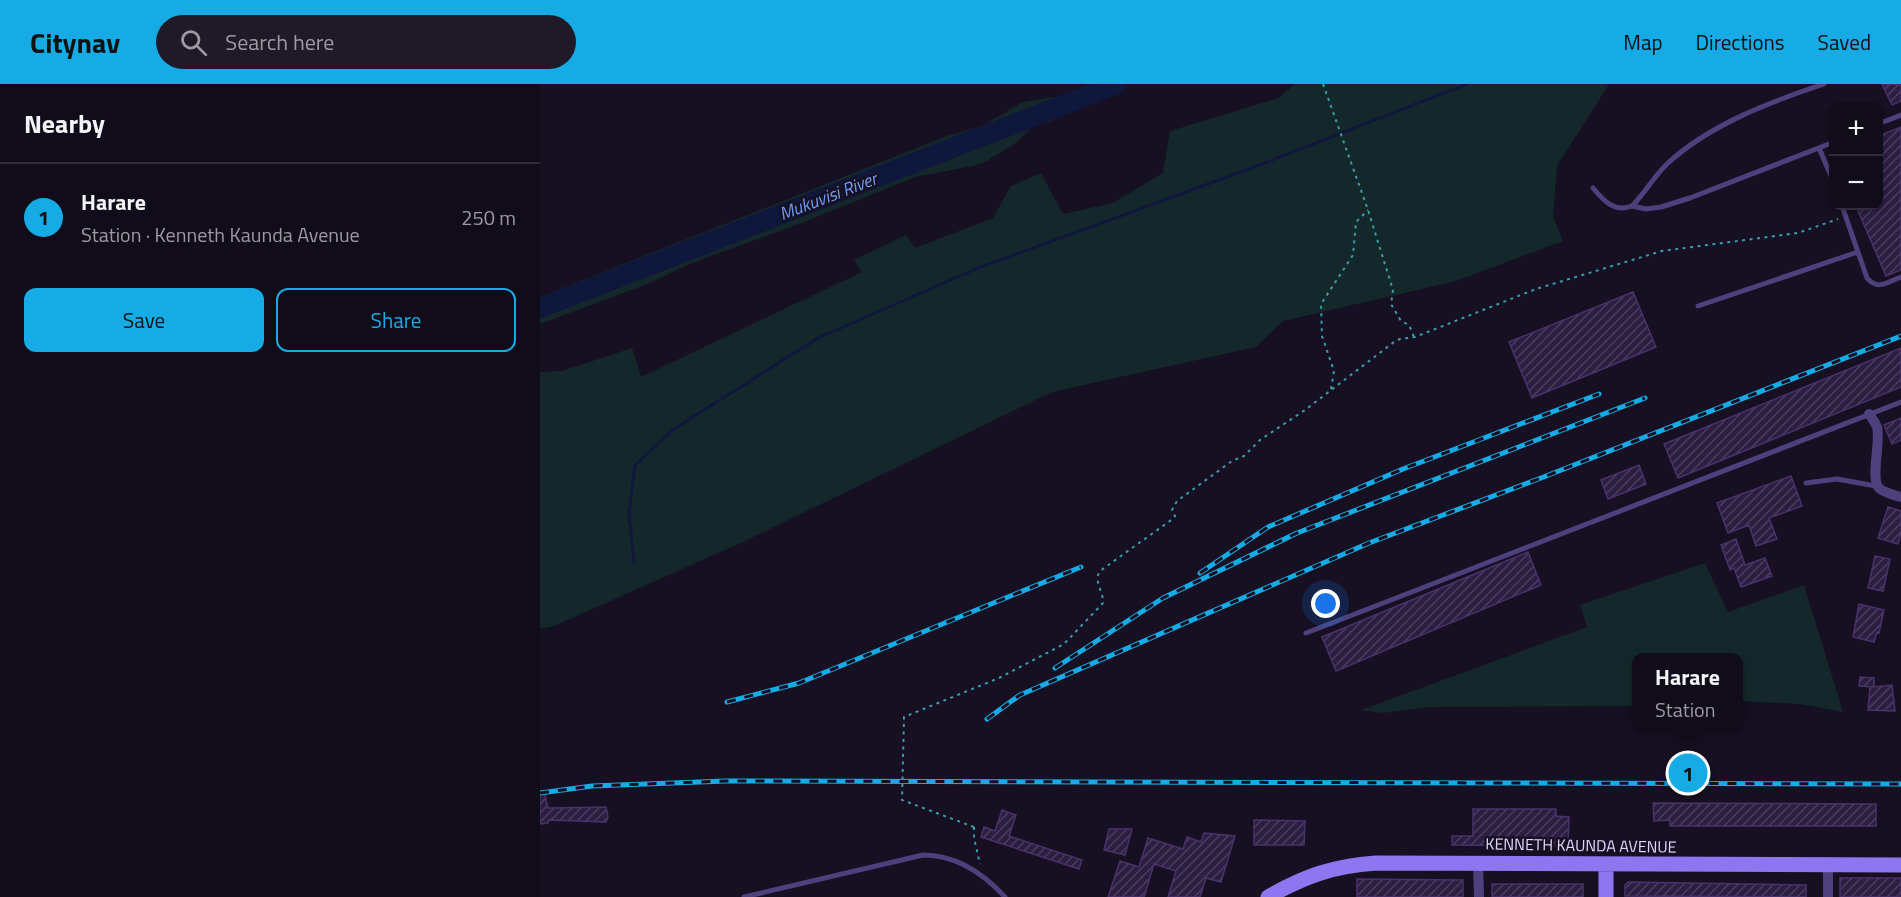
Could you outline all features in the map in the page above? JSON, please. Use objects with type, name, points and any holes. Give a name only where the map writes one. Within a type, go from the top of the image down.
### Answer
[{"type":"main road","name":"KENNETH KAUNDA AVENUE","points":[[1268,897],[1328,869],[1376,863],[1901,865]]},
{"type":"main road","points":[[1606,864],[1606,897]]},
{"type":"street","points":[[1869,414],[1875,422],[1878,434],[1876,486],[1901,497]]},
{"type":"street","points":[[1478,862],[1479,897]]},
{"type":"street","points":[[1828,865],[1828,897]]},
{"type":"lane","points":[[1632,206],[1659,171],[1712,131],[1772,103],[1824,84]]},
{"type":"lane","points":[[1883,122],[1901,115]]},
{"type":"lane","points":[[1593,188],[1612,206],[1646,209],[1661,207],[1690,198],[1829,144]]},
{"type":"lane","points":[[1819,148],[1829,173]]},
{"type":"lane","points":[[1844,210],[1867,278],[1872,284],[1878,286],[1901,277]]},
{"type":"lane","points":[[1698,306],[1858,252]]},
{"type":"lane","points":[[1306,633],[1901,402]]},
{"type":"lane","points":[[1806,483],[1837,479],[1876,486]]},
{"type":"lane","points":[[744,897],[923,855],[943,857],[965,865],[983,876],[1005,897]]},
{"type":"path","points":[[1323,84],[1368,210],[1393,290],[1391,304],[1401,321],[1409,325],[1415,337]]},
{"type":"path","points":[[1331,390],[1334,371],[1322,336],[1321,304],[1353,255],[1356,222],[1368,210]]},
{"type":"path","points":[[983,876],[974,838],[974,827],[903,800],[904,717],[999,678],[1071,639],[1103,603],[1097,580],[1100,571],[1174,518],[1172,510],[1177,501],[1232,461],[1244,456],[1260,440],[1400,339],[1415,337],[1536,289],[1662,251],[1798,233],[1847,217]]},
{"type":"green space","points":[[1295,84],[1609,84],[1557,166],[1553,217],[1563,241],[1456,281],[1283,321],[1256,347],[1052,392],[745,541],[554,626],[540,629],[540,372],[562,371],[632,348],[641,377],[862,272],[854,260],[906,235],[915,248],[993,218],[1011,186],[1041,173],[1063,214],[1113,203],[1163,173],[1170,131],[1279,98]]},
{"type":"green space","points":[[1053,97],[1052,121],[1033,126],[1016,143],[987,161],[973,166],[915,177],[804,222],[692,263],[645,285],[540,324],[540,297],[947,136],[980,127],[1023,102]]},
{"type":"green space","points":[[1705,563],[1728,612],[1804,585],[1843,712],[1800,704],[1743,701],[1743,653],[1632,653],[1632,706],[1430,707],[1383,713],[1361,710],[1587,627],[1580,605]]},
{"type":"building","points":[[1882,84],[1901,84],[1901,101],[1892,105]]},
{"type":"building","points":[[1901,127],[1901,270],[1886,276],[1858,210],[1883,210],[1883,134]]},
{"type":"building","points":[[1633,292],[1656,347],[1532,398],[1509,342]]},
{"type":"building","points":[[1901,348],[1901,387],[1678,478],[1664,444]]},
{"type":"building","points":[[1901,418],[1901,440],[1892,444],[1884,425]]},
{"type":"building","points":[[1639,465],[1646,484],[1608,499],[1601,480]]},
{"type":"building","points":[[1791,476],[1802,506],[1769,518],[1777,539],[1756,546],[1749,525],[1728,533],[1717,503]]},
{"type":"building","points":[[1888,507],[1901,511],[1901,533],[1898,544],[1878,538]]},
{"type":"building","points":[[1736,539],[1745,565],[1765,558],[1772,576],[1741,587],[1734,568],[1730,570],[1721,545]]},
{"type":"building","points":[[1528,552],[1541,585],[1336,671],[1322,637]]},
{"type":"building","points":[[1875,556],[1890,559],[1883,591],[1868,588]]},
{"type":"building","points":[[1859,604],[1884,610],[1879,633],[1877,632],[1874,642],[1853,637]]},
{"type":"building","points":[[1860,677],[1874,678],[1874,687],[1892,685],[1895,711],[1868,710],[1870,687],[1873,687],[1859,686]]},
{"type":"building","points":[[540,791],[544,791],[548,808],[606,807],[608,817],[606,822],[549,820],[548,823],[540,824]]},
{"type":"building","points":[[1653,803],[1876,804],[1876,826],[1670,826],[1670,820],[1654,821]]},
{"type":"building","points":[[1473,809],[1556,809],[1556,816],[1569,817],[1568,846],[1452,845],[1452,836],[1473,836]]},
{"type":"building","points":[[1002,810],[1016,815],[1009,836],[1082,860],[1079,869],[981,837],[984,827],[995,831]]},
{"type":"building","points":[[1254,820],[1305,821],[1304,845],[1254,845]]},
{"type":"building","points":[[1109,829],[1132,829],[1125,855],[1104,850]]},
{"type":"building","points":[[1204,833],[1235,836],[1221,882],[1206,878],[1200,897],[1168,897],[1176,871],[1154,864],[1144,897],[1108,897],[1120,861],[1139,867],[1148,838],[1183,849],[1187,837],[1201,842]]},
{"type":"building","points":[[1840,878],[1901,878],[1901,897],[1840,897]]},
{"type":"building","points":[[1357,879],[1463,880],[1463,897],[1357,897]]},
{"type":"building","points":[[1628,882],[1806,885],[1806,897],[1625,896],[1625,885]]},
{"type":"building","points":[[1492,884],[1583,884],[1583,897],[1492,897]]},
{"type":"waterway","name":"Mukuvisi River","points":[[540,308],[1117,84]]},
{"type":"waterway","points":[[634,562],[629,514],[635,465],[674,429],[818,338],[978,268],[1249,169],[1467,84]]},
{"type":"railway","points":[[987,719],[1020,695],[1369,543],[1901,336]]},
{"type":"railway","points":[[1200,573],[1268,527],[1403,469],[1599,394]]},
{"type":"railway","points":[[1055,668],[1163,598],[1297,533],[1645,398]]},
{"type":"railway","points":[[727,702],[799,683],[1081,567]]},
{"type":"railway","points":[[540,793],[592,786],[726,781],[1901,784]]},
{"type":"place","name":"Harare","points":[[1688,773]]}]
